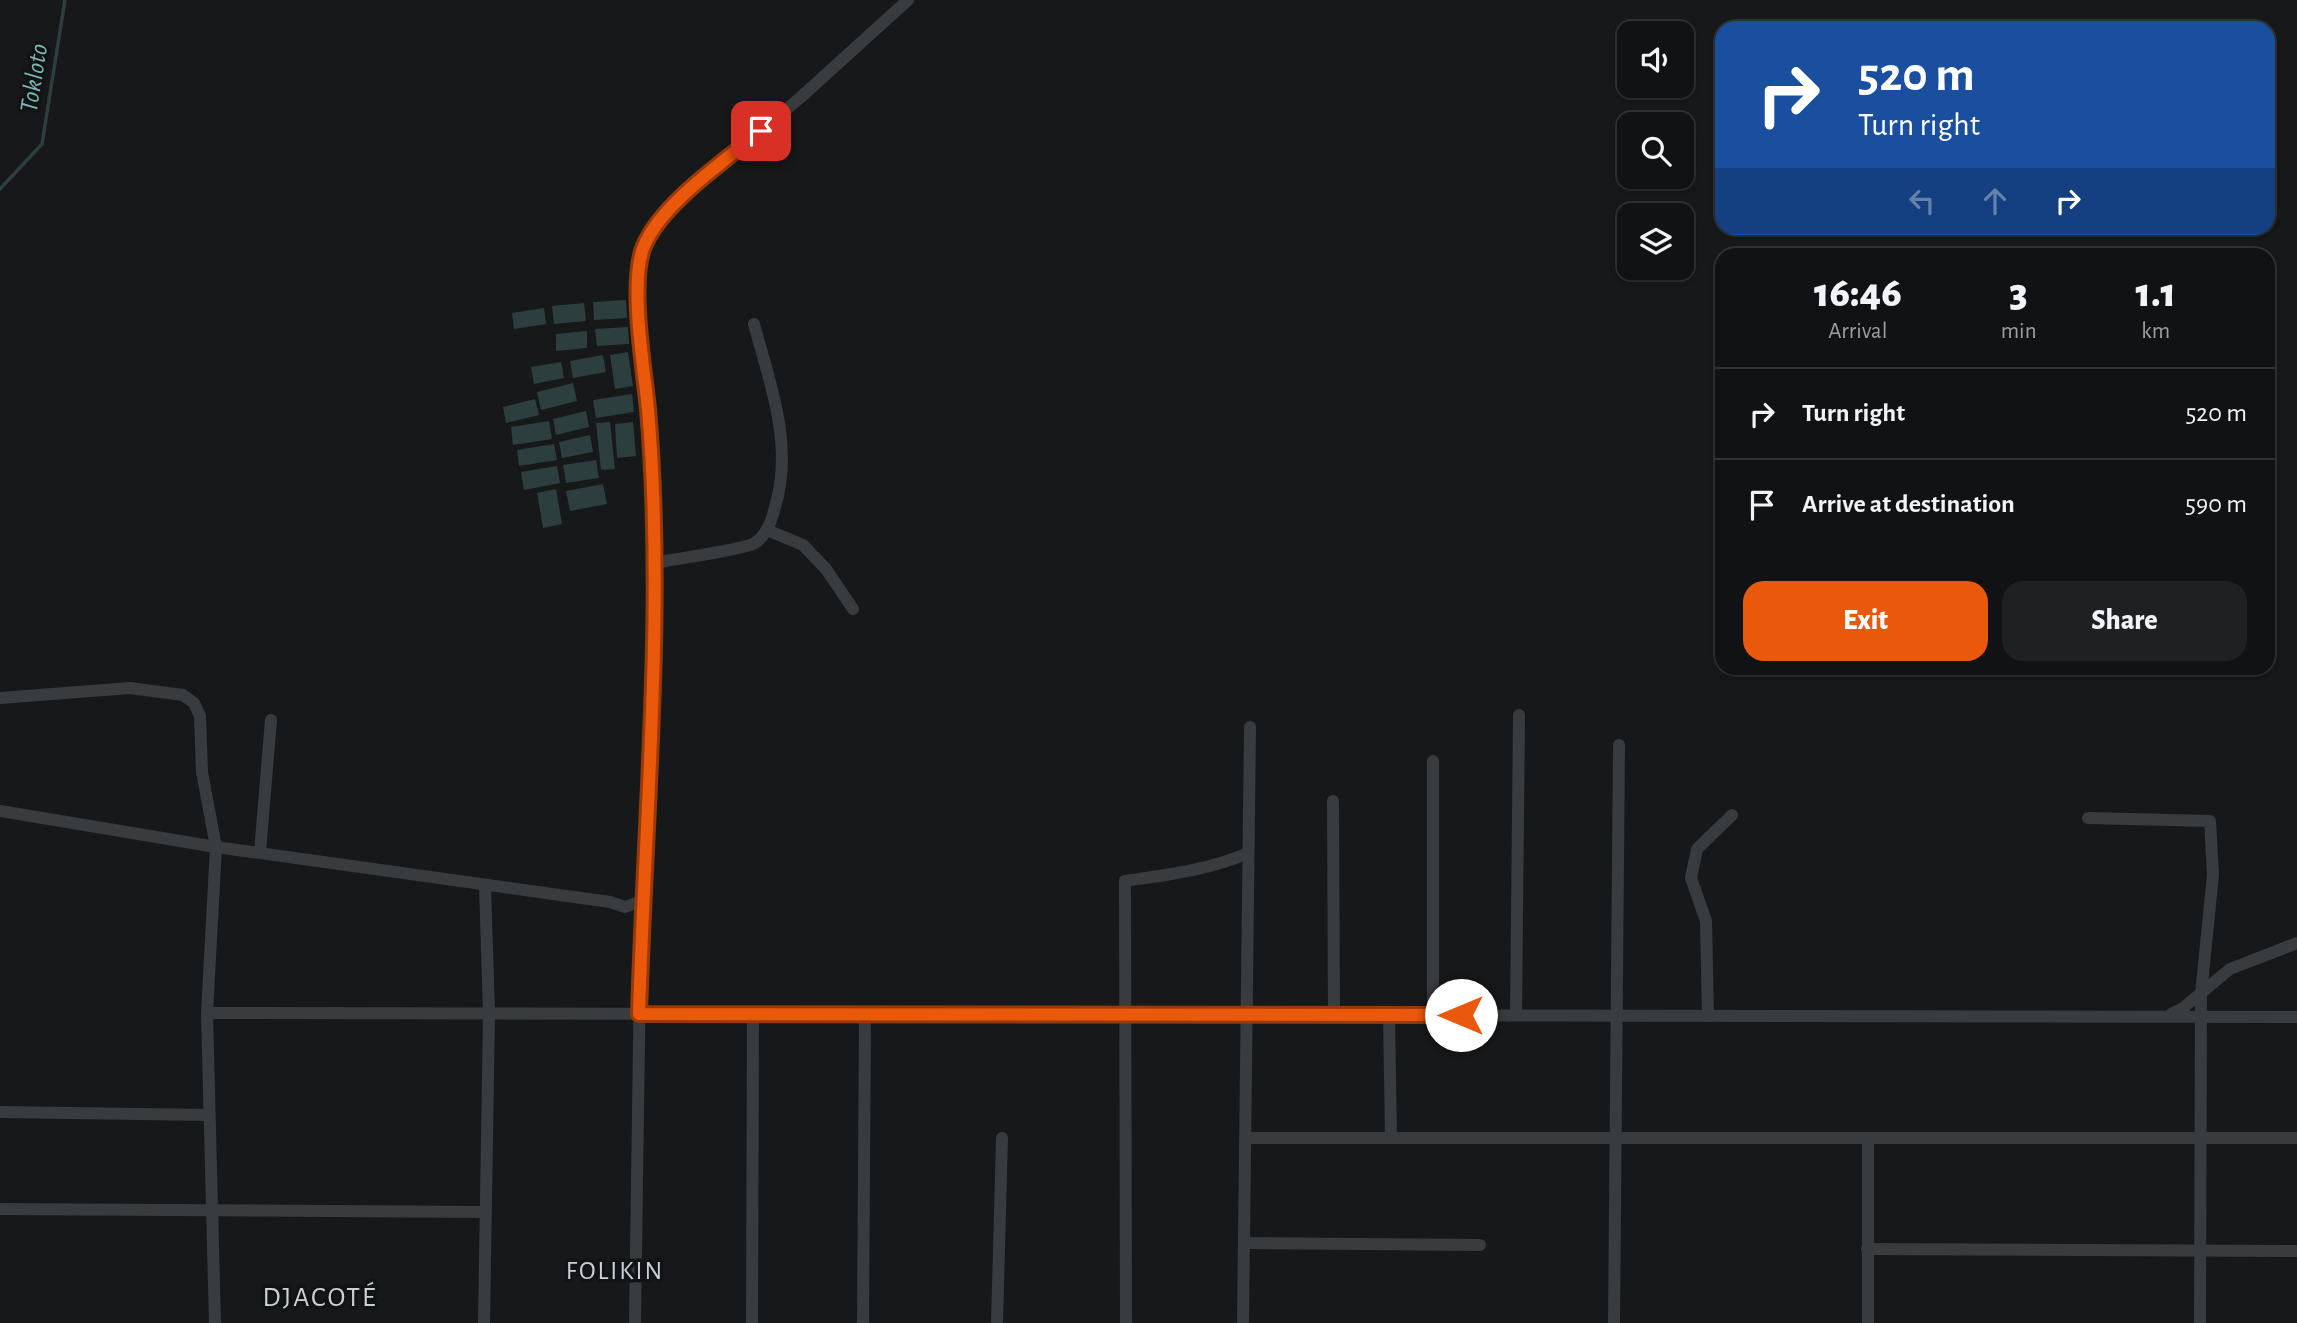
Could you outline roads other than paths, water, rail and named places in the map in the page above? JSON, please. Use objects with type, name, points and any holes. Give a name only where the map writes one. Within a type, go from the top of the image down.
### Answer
[{"type":"street","points":[[635,1323],[641,901],[655,678],[655,562],[650,438],[638,284],[644,245],[676,204],[801,97],[908,0]]},
{"type":"street","points":[[655,562],[754,544],[767,530],[781,488],[782,442],[777,407],[754,324]]},
{"type":"street","points":[[767,530],[803,545],[826,569],[853,609]]},
{"type":"street","points":[[0,698],[130,688],[183,695],[194,703],[200,716],[202,772],[216,847],[207,1013],[215,1323]]},
{"type":"street","points":[[1516,1015],[1519,715]]},
{"type":"street","points":[[260,852],[271,720]]},
{"type":"street","points":[[1243,1323],[1250,727]]},
{"type":"street","points":[[1614,1323],[1619,745]]},
{"type":"street","points":[[1433,761],[1433,1015]]},
{"type":"street","points":[[1333,802],[1334,1015]]},
{"type":"street","points":[[0,811],[216,847],[610,902],[625,907],[641,901]]},
{"type":"street","points":[[1708,1016],[1706,921],[1691,878],[1697,849],[1732,815]]},
{"type":"street","points":[[2088,818],[2210,821],[2213,874],[2201,994],[2203,1138],[2200,1323]]},
{"type":"street","points":[[1126,1323],[1125,881],[1186,872],[1226,862],[1248,853]]},
{"type":"street","points":[[484,1323],[489,1013],[485,885]]},
{"type":"street","points":[[2166,1017],[2201,994],[2230,970],[2297,943]]},
{"type":"street","points":[[207,1013],[2297,1017]]},
{"type":"street","points":[[752,1323],[754,1015]]},
{"type":"street","points":[[1389,1015],[1391,1138]]},
{"type":"street","points":[[863,1323],[865,1016]]},
{"type":"street","points":[[0,1112],[209,1115]]},
{"type":"street","points":[[997,1323],[1002,1138]]},
{"type":"street","points":[[1245,1138],[2297,1138]]},
{"type":"street","points":[[1868,1138],[1868,1323]]},
{"type":"street","points":[[0,1209],[485,1212]]},
{"type":"street","points":[[1244,1243],[1480,1245]]},
{"type":"street","points":[[1867,1249],[2297,1251]]},
{"type":"waterway","name":"Tokloto","points":[[0,189],[42,144],[65,0]]},
{"type":"district","name":"FOLIKIN","points":[[615,1270]]},
{"type":"district","name":"DJACOTÉ","points":[[320,1296]]}]
